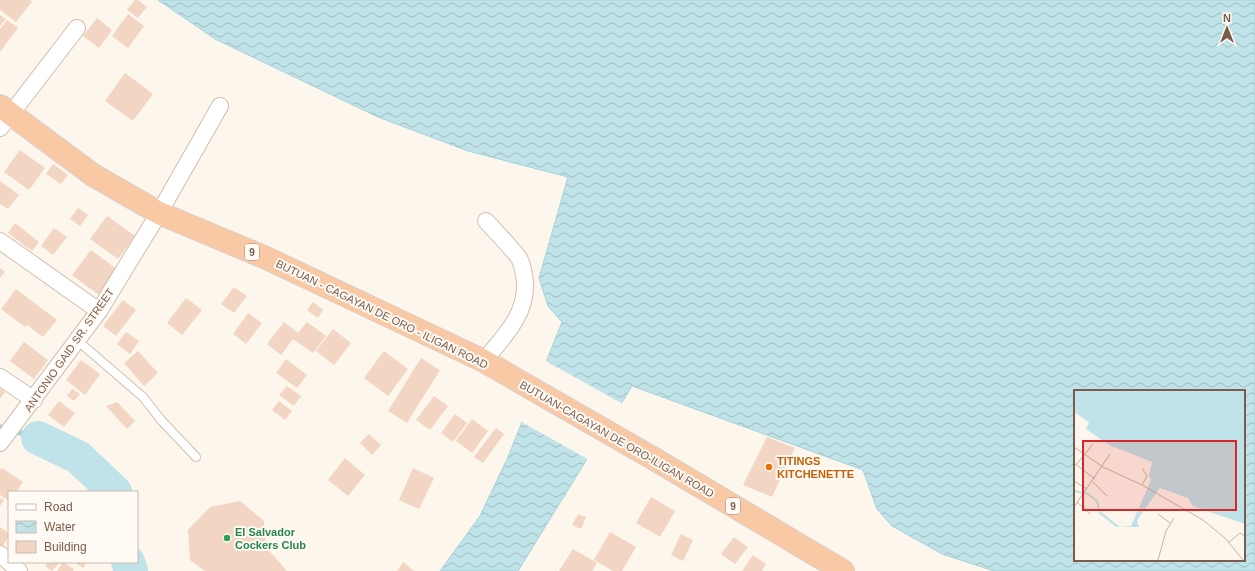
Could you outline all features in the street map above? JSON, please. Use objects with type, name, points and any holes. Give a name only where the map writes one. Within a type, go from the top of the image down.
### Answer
[{"type":"highway","name":"BUTUAN - CAGAYAN DE ORO - ILIGAN ROAD","points":[[4,116],[93,175],[159,213],[264,257],[484,361],[516,380]]},
{"type":"highway","name":"BUTUAN-CAGAYAN DE ORO-ILIGAN ROAD","points":[[516,380],[622,442],[656,460],[843,571]]},
{"type":"street","points":[[4,116],[77,28]]},
{"type":"street","name":"ANTONIO GAID SR. STREET","points":[[3,439],[34,400],[99,311],[159,213],[220,106]]},
{"type":"street","points":[[484,361],[512,327],[521,308],[525,290],[524,270],[519,259],[486,221]]},
{"type":"street","points":[[0,241],[99,311]]},
{"type":"street","points":[[0,377],[34,400]]},
{"type":"street","points":[[0,554],[8,561]]},
{"type":"street","points":[[10,563],[19,571]]},
{"type":"lane","points":[[78,341],[143,397],[161,420],[196,457]]},
{"type":"water","points":[[158,0],[1255,0],[1255,571],[994,571],[942,554],[892,526],[877,509],[863,470],[632,386],[518,571],[440,571],[480,516],[508,457],[562,322],[548,306],[539,278],[568,177],[468,151],[378,117],[215,39]]},
{"type":"pier","points":[[544,360],[623,404],[589,460],[520,421]]},
{"type":"building","points":[[0,0],[30,0],[32,2],[16,22],[0,10]]},
{"type":"building","points":[[135,0],[138,0],[147,7],[138,18],[127,10]]},
{"type":"building","points":[[128,14],[144,26],[128,48],[112,36]]},
{"type":"building","points":[[0,15],[6,19],[0,26]]},
{"type":"building","points":[[97,18],[112,30],[99,48],[83,36]]},
{"type":"building","points":[[7,20],[18,28],[0,52],[0,29]]},
{"type":"building","points":[[125,73],[153,94],[133,121],[105,101]]},
{"type":"building","points":[[20,150],[45,168],[29,190],[4,172]]},
{"type":"building","points":[[53,164],[68,175],[61,184],[46,174]]},
{"type":"building","points":[[0,181],[19,195],[8,209],[0,204]]},
{"type":"building","points":[[78,208],[88,215],[80,226],[70,219]]},
{"type":"building","points":[[107,216],[135,236],[118,259],[90,239]]},
{"type":"building","points":[[15,223],[39,242],[32,251],[8,233]]},
{"type":"building","points":[[54,228],[67,237],[53,255],[41,246]]},
{"type":"building","points":[[91,250],[122,273],[103,298],[72,275]]},
{"type":"building","points":[[0,268],[5,272],[0,278]]},
{"type":"building","points":[[234,287],[247,296],[234,313],[221,304]]},
{"type":"building","points":[[16,289],[57,320],[43,337],[27,325],[25,327],[1,309]]},
{"type":"building","points":[[186,298],[202,310],[182,335],[167,323]]},
{"type":"building","points":[[123,300],[136,310],[116,336],[103,326]]},
{"type":"building","points":[[313,302],[323,310],[318,318],[307,310]]},
{"type":"building","points":[[248,313],[262,323],[246,344],[233,334]]},
{"type":"building","points":[[284,322],[298,333],[307,322],[326,336],[313,353],[293,339],[281,355],[267,344]]},
{"type":"building","points":[[333,329],[351,343],[334,365],[316,351]]},
{"type":"building","points":[[126,332],[139,341],[130,354],[117,344]]},
{"type":"building","points":[[24,342],[48,360],[34,379],[10,361]]},
{"type":"building","points":[[138,351],[158,373],[144,386],[124,363]]},
{"type":"building","points":[[384,351],[408,369],[388,396],[364,378]]},
{"type":"building","points":[[421,358],[440,370],[407,423],[388,411]]},
{"type":"building","points":[[286,359],[307,375],[297,388],[276,373]]},
{"type":"building","points":[[81,360],[100,374],[85,395],[66,380]]},
{"type":"building","points":[[287,386],[301,396],[294,406],[279,395]]},
{"type":"building","points":[[0,388],[5,392],[0,399]]},
{"type":"building","points":[[72,389],[80,394],[74,401],[67,396]]},
{"type":"building","points":[[434,396],[448,406],[430,430],[416,420]]},
{"type":"building","points":[[59,401],[75,413],[64,427],[48,415]]},
{"type":"building","points":[[279,401],[292,411],[285,420],[272,410]]},
{"type":"building","points":[[117,402],[135,421],[127,429],[106,406]]},
{"type":"building","points":[[455,414],[467,423],[453,442],[441,433]]},
{"type":"building","points":[[472,419],[488,431],[472,453],[456,441]]},
{"type":"building","points":[[496,428],[504,434],[483,463],[474,457]]},
{"type":"building","points":[[369,434],[381,445],[372,455],[360,443]]},
{"type":"building","name":"TITINGS KITCHENETTE","points":[[767,437],[795,448],[772,497],[743,485]]},
{"type":"building","points":[[345,458],[365,475],[348,496],[328,480]]},
{"type":"building","points":[[2,468],[23,482],[17,491],[8,491],[8,500],[0,495],[0,470]]},
{"type":"building","points":[[413,468],[434,478],[419,509],[399,500]]},
{"type":"building","points":[[651,497],[675,511],[660,537],[636,523]]},
{"type":"building","points":[[0,498],[4,500],[0,506]]},
{"type":"building","name":"El Salvador Cockers Club","points":[[240,501],[264,521],[266,547],[287,571],[205,571],[190,560],[188,530],[210,507]]},
{"type":"building","points":[[578,514],[586,517],[581,529],[572,525]]},
{"type":"building","points":[[0,527],[8,532],[8,538],[2,547],[0,545]]},
{"type":"building","points":[[610,532],[636,547],[622,571],[613,571],[594,560]]},
{"type":"building","points":[[681,534],[693,540],[683,561],[671,555]]},
{"type":"building","points":[[734,537],[748,547],[735,564],[721,554]]},
{"type":"building","points":[[573,549],[597,563],[592,571],[559,571]]},
{"type":"building","points":[[753,555],[766,564],[762,571],[742,571]]},
{"type":"building","points":[[403,562],[414,571],[397,571]]},
{"type":"building","points":[[47,563],[59,563],[52,571],[45,566]]},
{"type":"building","points":[[62,563],[74,569],[73,571],[57,571]]},
{"type":"building","points":[[76,563],[86,563],[83,568]]},
{"type":"waterway","points":[[0,427],[38,438]]},
{"type":"waterway","points":[[38,438],[78,457],[114,491]]},
{"type":"waterway","points":[[128,563],[131,571]]},
{"type":"place","name":"TITINGS KITCHENETTE","points":[[769,467]]},
{"type":"place","name":"El Salvador Cockers Club","points":[[227,538]]}]
